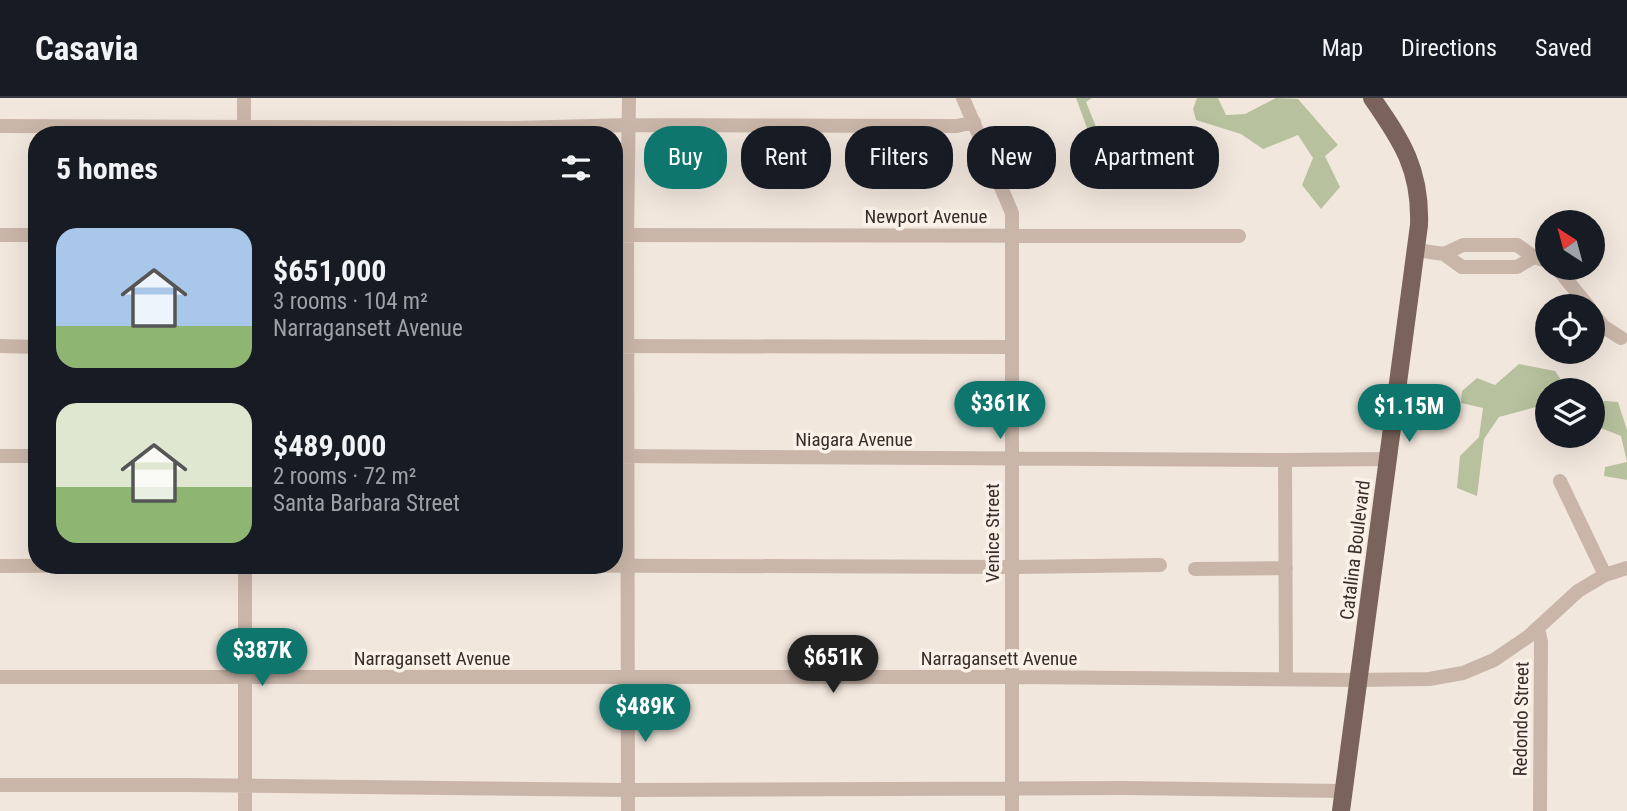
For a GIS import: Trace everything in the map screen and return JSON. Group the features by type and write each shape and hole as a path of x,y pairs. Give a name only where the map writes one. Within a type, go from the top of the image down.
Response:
{"main road":[{"name":"Catalina Boulevard","path":"1341,811 1419,225 1412,166 1401,142 1371,98"}],"street":[{"path":"244,98 244,126"},
{"path":"623,208 629,98"},
{"name":"Venice Street","path":"963,98 1012,213 1012,811"},
{"path":"591,126 957,126 974,122"},
{"path":"0,126 28,126"},
{"path":"0,235 28,235"},
{"name":"Newport Avenue","path":"623,235 1239,236"},
{"path":"1444,254 1463,245 1517,246 1535,256"},
{"path":"1416,250 1444,254 1462,267 1517,267 1535,261"},
{"path":"1567,280 1578,294"},
{"path":"1605,328 1622,338"},
{"path":"0,346 28,346"},
{"path":"623,346 1012,347"},
{"path":"0,456 28,456"},
{"name":"Niagara Avenue","path":"623,456 1388,459"},
{"path":"1285,460 1286,679"},
{"path":"1560,481 1605,575"},
{"path":"623,484 629,567 628,811"},
{"path":"623,567 1160,565"},
{"path":"0,566 28,566"},
{"path":"1195,569 1286,568"},
{"name":"Narragansett Avenue","path":"0,677 1429,679 1463,673 1507,653 1570,597 1605,575 1627,568"},
{"path":"245,574 245,811"},
{"name":"Redondo Street","path":"1538,628 1541,642 1539,811"},
{"path":"0,785 628,790 1124,788 1343,791"}],"green space":[{"path":"1076,98 1092,98 1086,102 1096,126 1086,126"},
{"path":"1197,98 1218,98 1226,115 1245,114 1276,98 1298,99 1338,145 1325,156 1340,187 1321,209 1302,185 1313,158 1298,135 1263,149 1241,134 1196,120 1193,109"},
{"path":"1519,364 1555,371 1560,378 1535,378 1535,407 1499,417 1484,439 1477,496 1457,488 1460,456 1479,437 1483,408 1461,403 1462,391 1477,378 1495,385"},
{"path":"1605,401 1618,402 1627,430 1627,462 1621,436 1605,430"},
{"path":"1627,462 1627,480 1604,476 1605,467"}]}
